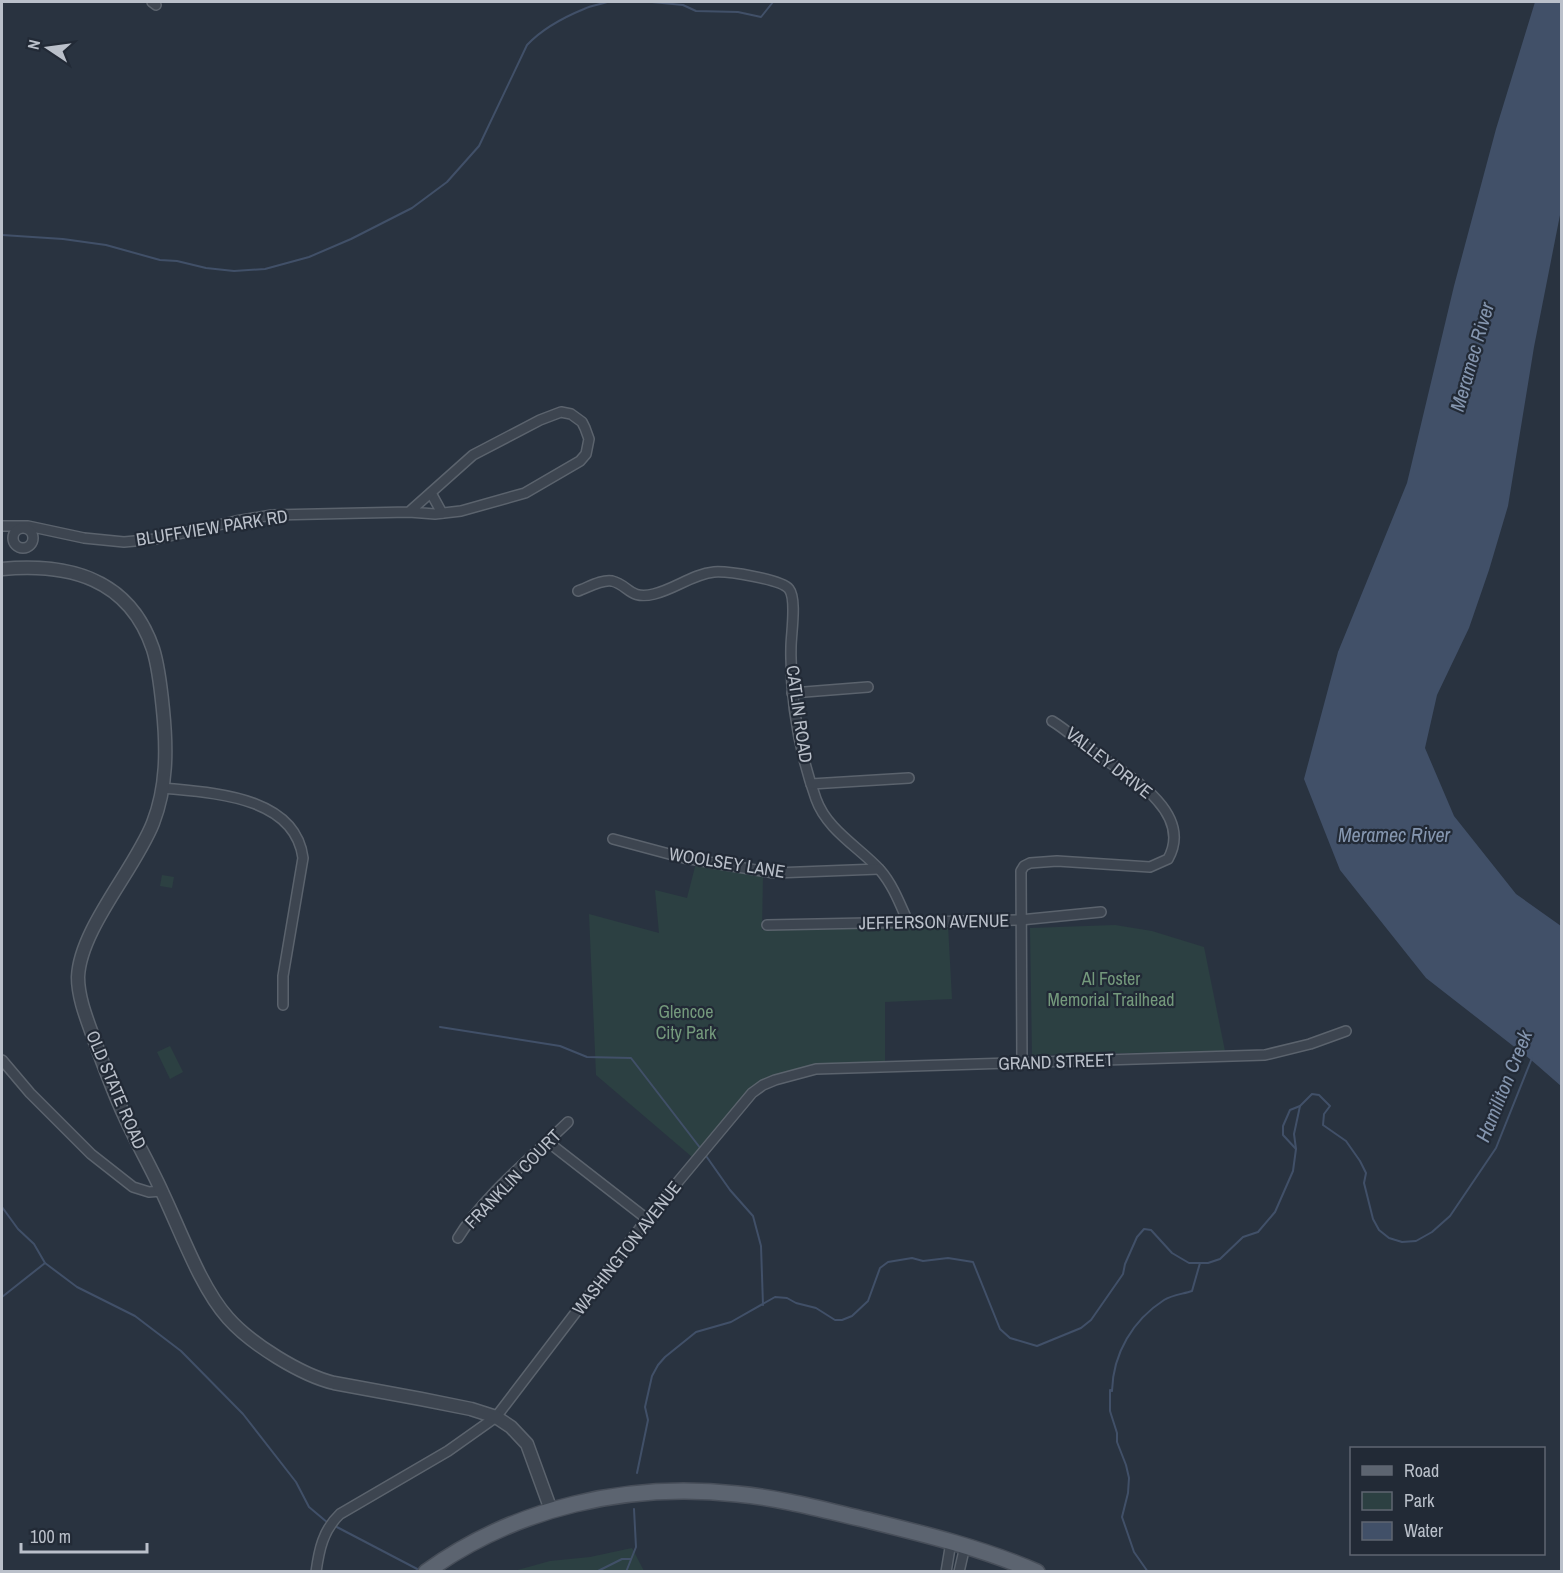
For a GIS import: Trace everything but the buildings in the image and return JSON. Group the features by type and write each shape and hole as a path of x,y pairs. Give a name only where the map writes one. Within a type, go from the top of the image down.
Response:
{"main road":[{"path":"426,1572 484,1536 551,1510 591,1500 635,1493 685,1491 739,1494 796,1504 958,1544 1007,1559 1037,1572"}],"street":[{"name":"BLUFFVIEW PARK RD","path":"2,526 28,526 84,538 124,542 156,539 272,515 442,513 484,506 525,493 580,461 586,454 589,439 582,422 571,414 561,412 540,420 473,455 409,512"},
{"path":"431,493 442,513"},
{"path":"13,543 14,533 25,528 33,535 32,544"},
{"path":"2,536 8,537 21,549 28,548 40,536 52,531"},
{"name":"OLD STATE ROAD","path":"2,569 41,568 81,574 106,585 117,592 132,609 145,630 153,650 158,673 165,738 163,788 147,836 87,942 78,976 85,1014 112,1088 206,1285 219,1307 236,1326 277,1356 312,1376 323,1381 471,1409 496,1417 511,1427 527,1444 551,1510"},
{"name":"CATLIN ROAD","path":"578,591 610,581 634,594 650,595 698,576 715,572 734,573 784,585 792,596 790,661 792,693 802,753 817,802 833,826 879,869 889,882 908,922"},
{"path":"792,693 868,687"},
{"name":"VALLEY DRIVE","path":"1020,920 1021,871 1024,866 1030,863 1057,861 1149,867 1168,859 1175,841 1174,829 1169,819 1146,787 1052,721"},
{"path":"811,784 909,778"},
{"path":"163,788 204,792 258,805 282,818 297,835 302,847 303,858 283,976 283,1005"},
{"name":"WOOLSEY LANE","path":"613,838 684,858 774,873 879,869"},
{"name":"JEFFERSON AVENUE","path":"767,925 1020,920 1101,912"},
{"path":"1020,920 1022,1063"},
{"name":"GRAND STREET","path":"763,1085 816,1069 1265,1055 1346,1031"},
{"path":"2,1060 30,1093 100,1162 133,1187 162,1191"},
{"name":"WASHINGTON AVENUE","path":"316,1572 323,1537 331,1522 340,1514 448,1451 496,1417 647,1219 752,1093 763,1085"},
{"name":"FRANKLIN COURT","path":"458,1238 468,1222 483,1206 568,1122"},
{"path":"548,1142 647,1219"},
{"path":"946,1572 958,1544"},
{"path":"958,1544 959,1572"}],"green space":[{"name":"Glencoe City Park","path":"696,863 763,875 762,930 948,925 952,999 885,1002 885,1062 818,1065 776,1075 692,1157 596,1075 589,914 659,933 655,890 687,898"},
{"path":"162,875 174,877 172,888 160,886"},
{"name":"Al Foster Memorial Trailhead","path":"1115,925 1152,931 1204,947 1225,1051 1032,1055 1030,928"},
{"path":"170,1046 183,1072 170,1079 157,1052"},
{"path":"632,1548 644,1571 514,1571 550,1561 590,1557"}],"water":[{"name":"Meramec River","path":"1535,2 1561,2 1561,210 1534,347 1508,506 1469,628 1437,695 1425,748 1454,816 1516,894 1561,926 1561,1086 1426,978 1340,870 1304,779 1338,652 1407,483 1454,286 1496,129"}],"waterway":[{"path":"2,235 63,239 106,245 160,260 234,271 265,269 309,257 412,208 447,182 479,146 527,45 540,33 561,20 607,2"},
{"path":"652,2 683,5 696,11 738,12 761,17 773,2"},
{"path":"440,1027 560,1046 587,1057 631,1058 701,1149"},
{"name":"Hamiliton Creek","path":"637,1473 648,1420 645,1407 652,1376 658,1365 696,1332 731,1322 775,1297 787,1298 816,1308 835,1320 842,1320 852,1316 868,1301 880,1268 888,1262 912,1258 923,1261 948,1258 973,1262 1000,1329 1010,1338 1037,1346 1081,1328 1091,1320 1123,1274 1137,1237 1144,1229 1151,1230 1172,1253 1189,1263 1208,1263 1220,1259 1243,1237 1258,1232 1275,1212 1293,1171 1296,1149 1294,1134 1300,1106 1312,1094 1319,1095 1330,1106 1324,1114 1323,1125 1346,1141 1366,1173 1364,1183 1373,1219 1379,1230 1389,1238 1402,1242 1416,1241 1432,1232 1450,1216 1496,1148 1532,1058"},
{"path":"1296,1149 1283,1135 1283,1126 1290,1110 1300,1106"},
{"path":"704,1153 730,1190 753,1216 761,1246 763,1305"},
{"path":"2,1207 18,1229 34,1244 45,1263 77,1287 135,1316 181,1351 243,1414 296,1482 309,1507 328,1523"},
{"path":"2,1297 45,1263"},
{"path":"1148,1572 1134,1552 1122,1517 1129,1478 1110,1411 1110,1390 1112,1391 1113,1377 1121,1351 1134,1328 1143,1317 1164,1300 1192,1291 1200,1263"},
{"name":"Hamiliton Creek","path":"626,1572 636,1547 634,1509"},
{"path":"333,1525 421,1571"},
{"path":"596,1572 622,1559 631,1559"}]}
